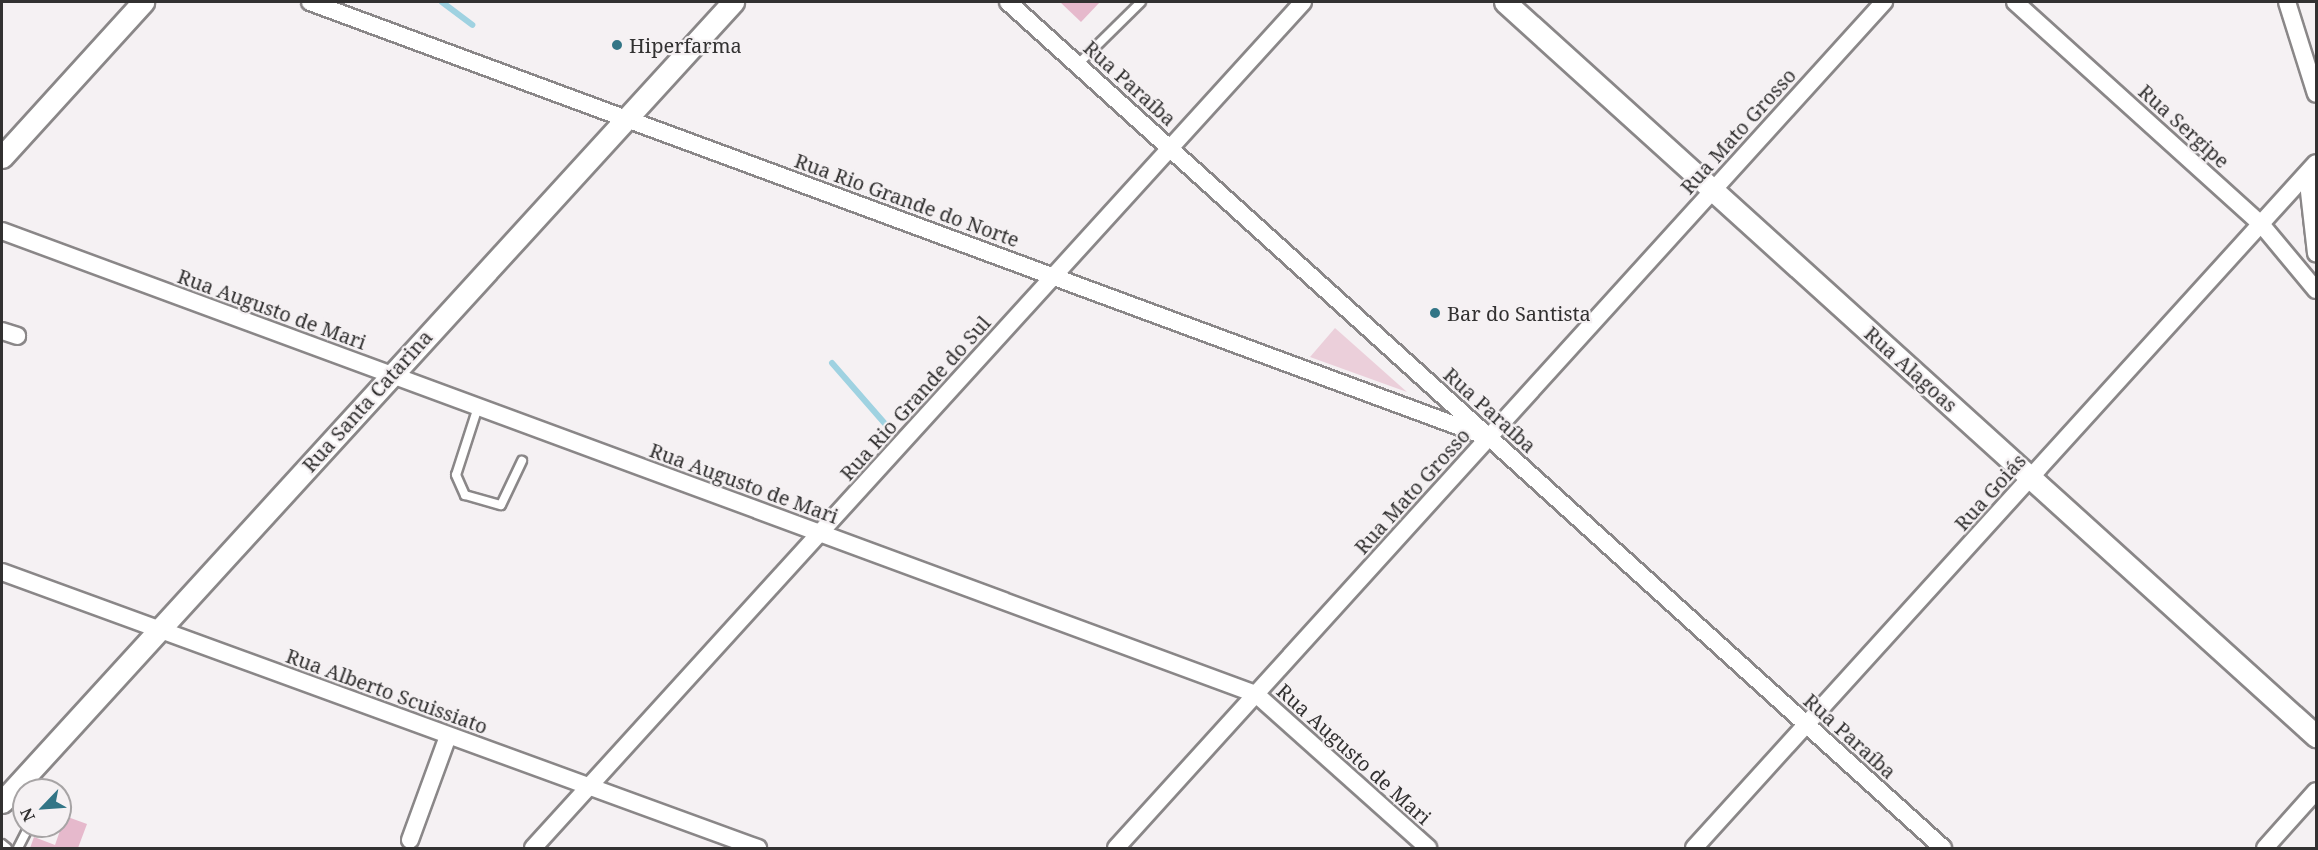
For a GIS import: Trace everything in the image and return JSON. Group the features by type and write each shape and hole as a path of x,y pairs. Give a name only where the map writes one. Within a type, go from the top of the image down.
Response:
{"street":[{"path":"2,157 143,2"},
{"name":"Rua Rio Grande do Norte","path":"310,2 1489,437"},
{"name":"Rua Santa Catarina","path":"6,796 733,2"},
{"name":"Rua Paraíba","path":"1008,2 1943,849"},
{"name":"Rua Rio Grande do Sul","path":"533,849 1303,2"},
{"name":"Rua Alagoas","path":"1505,2 2316,736"},
{"name":"Rua Mato Grosso","path":"1116,849 1884,2"},
{"name":"Rua Sergipe","path":"2015,2 2261,224 2316,290"},
{"path":"2287,2 2316,94"},
{"path":"2312,168 2316,253"},
{"name":"Rua Goiás","path":"1694,849 2312,168"},
{"name":"Rua Augusto de Mari","path":"2,231 1256,694 1428,849"},
{"name":"Rua Alberto Scuissiato","path":"2,573 758,849"},
{"path":"411,840 448,736"},
{"path":"2265,849 2316,791"}],"lane":[{"path":"1078,64 1141,2"},
{"path":"478,407 456,475 465,495 501,505 522,461"},
{"path":"2,844 8,849"}],"shaded area":[{"path":"1335,328 1407,392 1310,357"}],"building":[{"path":"1060,2 1100,2 1081,22"},
{"path":"72,819 87,824 78,848 30,848 34,838 55,845 57,838 72,838"}],"waterway":[{"path":"442,2 472,25"},
{"path":"832,363 886,425"}],"place":[{"name":"Hiperfarma","path":"617,45"},
{"name":"Bar do Santista","path":"1435,313"}]}
